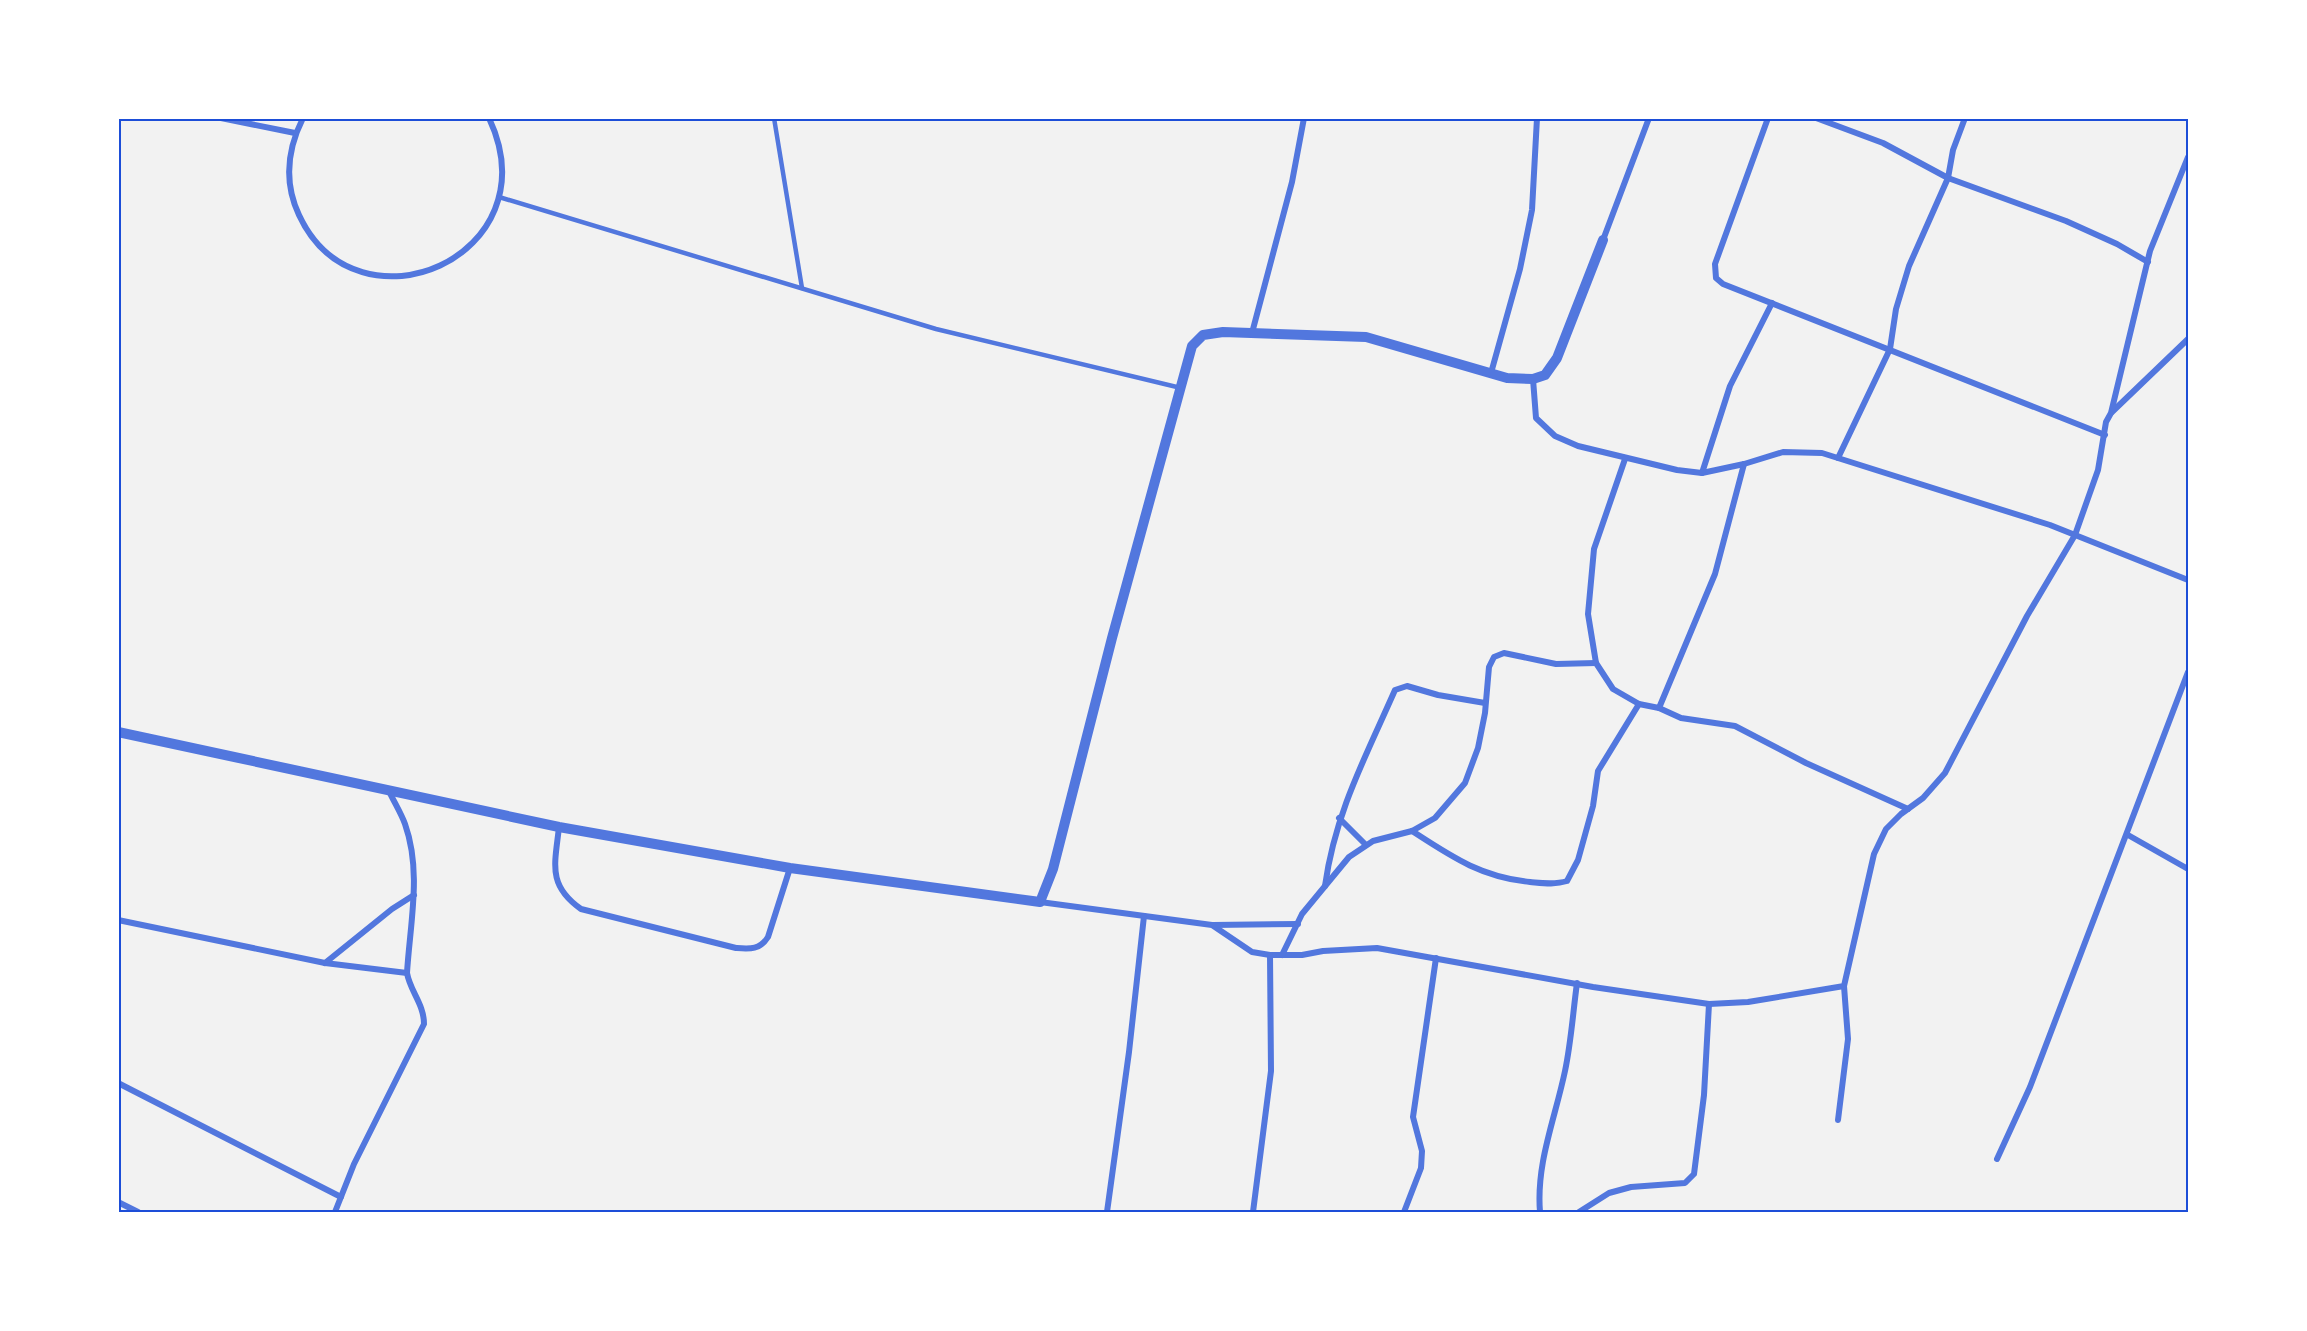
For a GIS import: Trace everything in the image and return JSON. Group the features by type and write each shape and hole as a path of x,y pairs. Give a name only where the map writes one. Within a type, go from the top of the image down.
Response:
{"street":[{"path":"221,118 295,133"},
{"path":"303,118 295,133 289,170 295,206 313,238 341,262 358,270 395,277 431,271 448,263 477,240 488,224 499,197 502,172 501,153 489,118"},
{"path":"1252,333 1292,182 1304,118"},
{"path":"1491,374 1520,269 1532,210 1537,118"},
{"path":"1040,902 1053,869 1192,346 1203,335 1223,332 1366,337 1507,378 1533,380 1545,375 1557,358 1649,118"},
{"path":"1768,118 1715,264 1716,278 1723,284 2105,435"},
{"path":"1816,118 1883,143 1948,178 2066,221 2118,244 2148,262"},
{"path":"1838,458 1890,349 1896,309 1909,266 1948,178 1953,150 1965,118"},
{"path":"1839,1120 1848,1039 1844,986 1874,854 1886,829 1923,798 1945,773 2027,616 2075,536 2098,470 2106,422 2111,412 2148,262 2188,158"},
{"path":"1702,473 1730,386 1772,303"},
{"path":"2111,412 2188,339"},
{"path":"1533,380 1536,418 1555,436 1578,446 1625,459 1702,473 1744,464 1783,452 1822,453 2050,525 2188,580"},
{"path":"1625,459 1594,549 1588,614 1596,663 1613,689 1639,704 1659,708 1681,718 1735,726 1806,763 1908,809"},
{"path":"1659,708 1715,574 1744,464"},
{"path":"1282,955 1302,914 1349,857 1366,845 1412,831 1436,818 1465,783 1478,748 1489,667 1494,657 1504,653 1556,664 1596,663"},
{"path":"1997,1159 2030,1087 2128,835 2188,672"},
{"path":"1325,886 1330,847 1339,818 1395,690 1407,686 1438,695 1485,703"},
{"path":"1412,831 1456,859 1501,879 1541,883 1567,881 1578,860 1593,806 1598,771 1639,704"},
{"path":"118,732 559,827 790,868 1212,925 1298,924"},
{"path":"335,1212 354,1164 424,1024 424,1014 409,984 407,973 414,895 412,851 405,823 388,790"},
{"path":"1339,818 1366,845"},
{"path":"559,827 555,865 556,879 564,897 581,909 736,948 755,949 763,945 768,937 790,868"},
{"path":"2128,835 2188,869"},
{"path":"325,963 392,909 414,895"},
{"path":"1107,1212 1129,1052 1144,916"},
{"path":"118,920 325,963 407,973"},
{"path":"1212,925 1252,952 1270,955 1377,948 1709,1004 1748,1002 1844,986"},
{"path":"1253,1212 1271,1071 1270,955"},
{"path":"1404,1212 1420,1168 1422,1151 1413,1117 1436,958"},
{"path":"1540,1212 1539,1191 1544,1158 1566,1069 1577,983"},
{"path":"1579,1212 1609,1193 1631,1187 1685,1183 1694,1174 1704,1095 1709,1004"},
{"path":"118,1083 341,1197"},
{"path":"118,1202 138,1212"}],"lane":[{"path":"774,118 802,288"},
{"path":"499,197 936,329 1180,388"}]}
